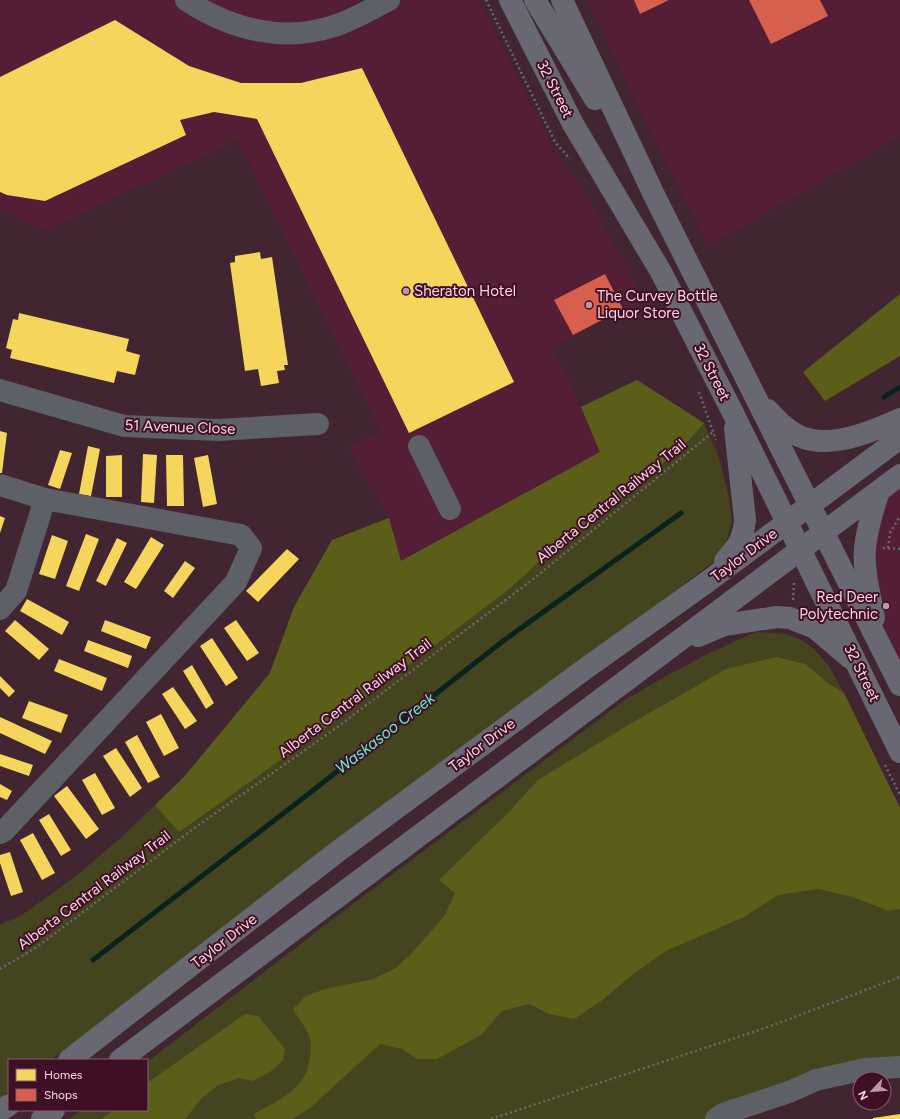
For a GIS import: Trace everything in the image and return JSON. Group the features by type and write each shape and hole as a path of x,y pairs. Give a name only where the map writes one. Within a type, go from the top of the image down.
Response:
{"main road":[{"name":"32 Street","path":"510,0 573,124 661,272 788,522 860,669 891,756"},
{"path":"535,0 654,195"},
{"name":"32 Street","path":"562,0 654,195 900,685"},
{"path":"758,400 784,426 799,436 822,442 870,432 900,418"},
{"path":"707,582 740,544 743,533 744,520 733,413"},
{"name":"Taylor Drive","path":"70,1059 337,852 582,670 707,582 900,438"},
{"name":"Taylor Drive","path":"121,1059 670,648 823,531 900,475"},
{"path":"878,641 865,559 868,525 879,490"},
{"path":"670,648 724,625 777,617 804,622 815,628 843,651 860,669"},
{"path":"42,1119 53,1111"}],"street":[{"path":"186,0 202,11 234,25 250,30 286,34 321,30 336,26 381,2"},
{"name":"51 Avenue Close","path":"0,390 124,426 218,430 318,424"},
{"path":"419,446 450,509"},
{"path":"0,485 44,499 241,535 251,548 236,582 4,831 0,833"},
{"path":"0,609 16,591 44,499"},
{"path":"716,1119 723,1114 789,1092 816,1080 865,1069 900,1067"}],"path":[{"path":"486,0 555,142 558,144"},
{"name":"Alberta Central Railway Trail","path":"0,969 38,947 193,829 332,731 532,580 713,432"},
{"path":"888,548 890,533 900,516"},
{"path":"881,548 900,549"},
{"path":"792,602 795,584"},
{"path":"891,756 900,795"},
{"path":"491,1119 768,1027 900,977"}],"shaded area":[{"path":"0,0 480,0 553,150 584,191 645,301 553,347 601,452 401,561 389,518 349,448 380,430 238,140 44,231 0,209"},
{"path":"588,0 900,0 900,136 710,245 651,134"},
{"path":"900,294 900,356 825,401 803,372"},
{"path":"637,380 704,423 719,458 729,497 732,521 726,542 717,559 239,921 51,1059 8,1059 8,1092 0,1098 0,925 22,915 75,877 124,835 184,777 270,673 294,607 332,540 389,518 401,561 600,452 581,407"},
{"path":"637,380 704,423 689,440 612,508 561,542 508,590 323,730 179,832 155,805 184,777 270,673 294,607 332,540 389,518 401,561 600,452 581,407"},
{"name":"Red Deer Polytechnic","path":"900,475 900,686 866,571 869,525"},
{"path":"757,632 785,634 799,639 813,648 829,666 844,693 900,808 900,1065 877,1071 852,1071 852,1077 729,1109 705,1119 69,1119 80,1111 148,1111 148,1061 346,909 625,700 706,655"},
{"path":"777,657 805,664 829,684 844,693 900,808 900,909 889,911 853,897 818,889 778,895 744,917 666,951 632,975 601,1001 574,1019 549,1014 529,1004 502,1011 481,1035 437,1059 417,1059 402,1049 380,1044 310,1108 292,1119 256,1119 254,1114 282,1098 298,1085 308,1068 311,1049 310,1039 307,1031 293,1009 306,996 325,989 373,979 396,968 412,953 445,915 455,893 439,880 509,812 538,780 625,727 726,669"},
{"path":"245,1014 258,1016 285,1049 283,1061 270,1072 252,1081 239,1078 218,1085 201,1099 185,1119 102,1119 112,1111 148,1111 148,1082"}],"building: Homes":[{"name":"Sheraton Hotel","path":"115,20 189,66 241,83 301,83 362,68 514,382 409,433 257,119 214,112 180,120 186,135 45,201 7,195 0,192 0,77"},
{"path":"260,252 261,259 272,257 288,365 284,365 285,370 277,371 279,383 261,386 258,369 245,371 230,263 235,262 235,256"},
{"path":"19,313 129,339 126,351 140,355 135,375 117,371 114,383 10,358 12,350 6,348 13,319 18,320"},
{"path":"0,431 7,433 2,473 0,473"},
{"path":"88,446 100,449 91,496 79,494"},
{"path":"60,450 72,453 60,489 48,485"},
{"path":"143,454 157,455 154,503 141,502"},
{"path":"122,455 122,497 106,497 106,456"},
{"path":"166,455 183,455 184,506 167,506"},
{"path":"208,455 217,504 203,507 194,458"},
{"path":"0,516 5,518 0,533"},
{"path":"86,534 99,539 79,591 66,586"},
{"path":"52,535 68,541 55,579 39,574"},
{"path":"151,537 164,545 136,589 124,582"},
{"path":"117,538 127,543 106,586 96,581"},
{"path":"287,549 299,559 258,602 246,591"},
{"path":"185,561 195,568 173,598 164,591"},
{"path":"27,599 69,622 62,635 20,611"},
{"path":"15,620 49,649 39,660 5,631"},
{"path":"105,620 151,637 146,649 101,631"},
{"path":"236,620 259,653 247,661 224,628"},
{"path":"212,638 238,678 226,686 200,646"},
{"path":"88,640 132,656 128,668 84,651"},
{"path":"59,659 107,678 102,691 54,671"},
{"path":"192,665 214,703 206,709 183,671"},
{"path":"0,676 15,691 9,697 0,688"},
{"path":"173,687 197,721 185,729 162,694"},
{"path":"29,701 68,715 61,733 22,718"},
{"path":"161,714 179,748 164,756 146,722"},
{"path":"0,717 52,741 45,754 0,733"},
{"path":"137,735 160,777 148,783 125,742"},
{"path":"116,748 142,788 130,797 103,756"},
{"path":"0,754 33,765 29,776 0,766"},
{"path":"95,773 115,808 102,815 82,780"},
{"path":"0,784 12,791 7,800 0,797"},
{"path":"67,786 99,829 86,839 54,796"},
{"path":"49,814 71,850 61,856 39,820"},
{"path":"33,833 55,873 42,880 20,840"},
{"path":"10,852 23,892 11,896 0,863 0,855"},
{"path":"900,1114 900,1119 873,1119 873,1118"}],"building: Shops":[{"path":"634,0 669,0 640,14"},
{"path":"749,0 820,0 828,16 771,44"},
{"name":"The Curvey Bottle Liquor Store","path":"605,274 623,309 573,335 554,300"}],"waterway":[{"name":"Waskasoo Creek","path":"884,397 900,387"},
{"name":"Waskasoo Creek","path":"93,960 302,799 503,641 681,513"}],"place":[{"name":"Sheraton Hotel","path":"406,291"},
{"name":"The Curvey Bottle Liquor Store","path":"589,305"},
{"name":"Red Deer Polytechnic","path":"886,606"}]}
